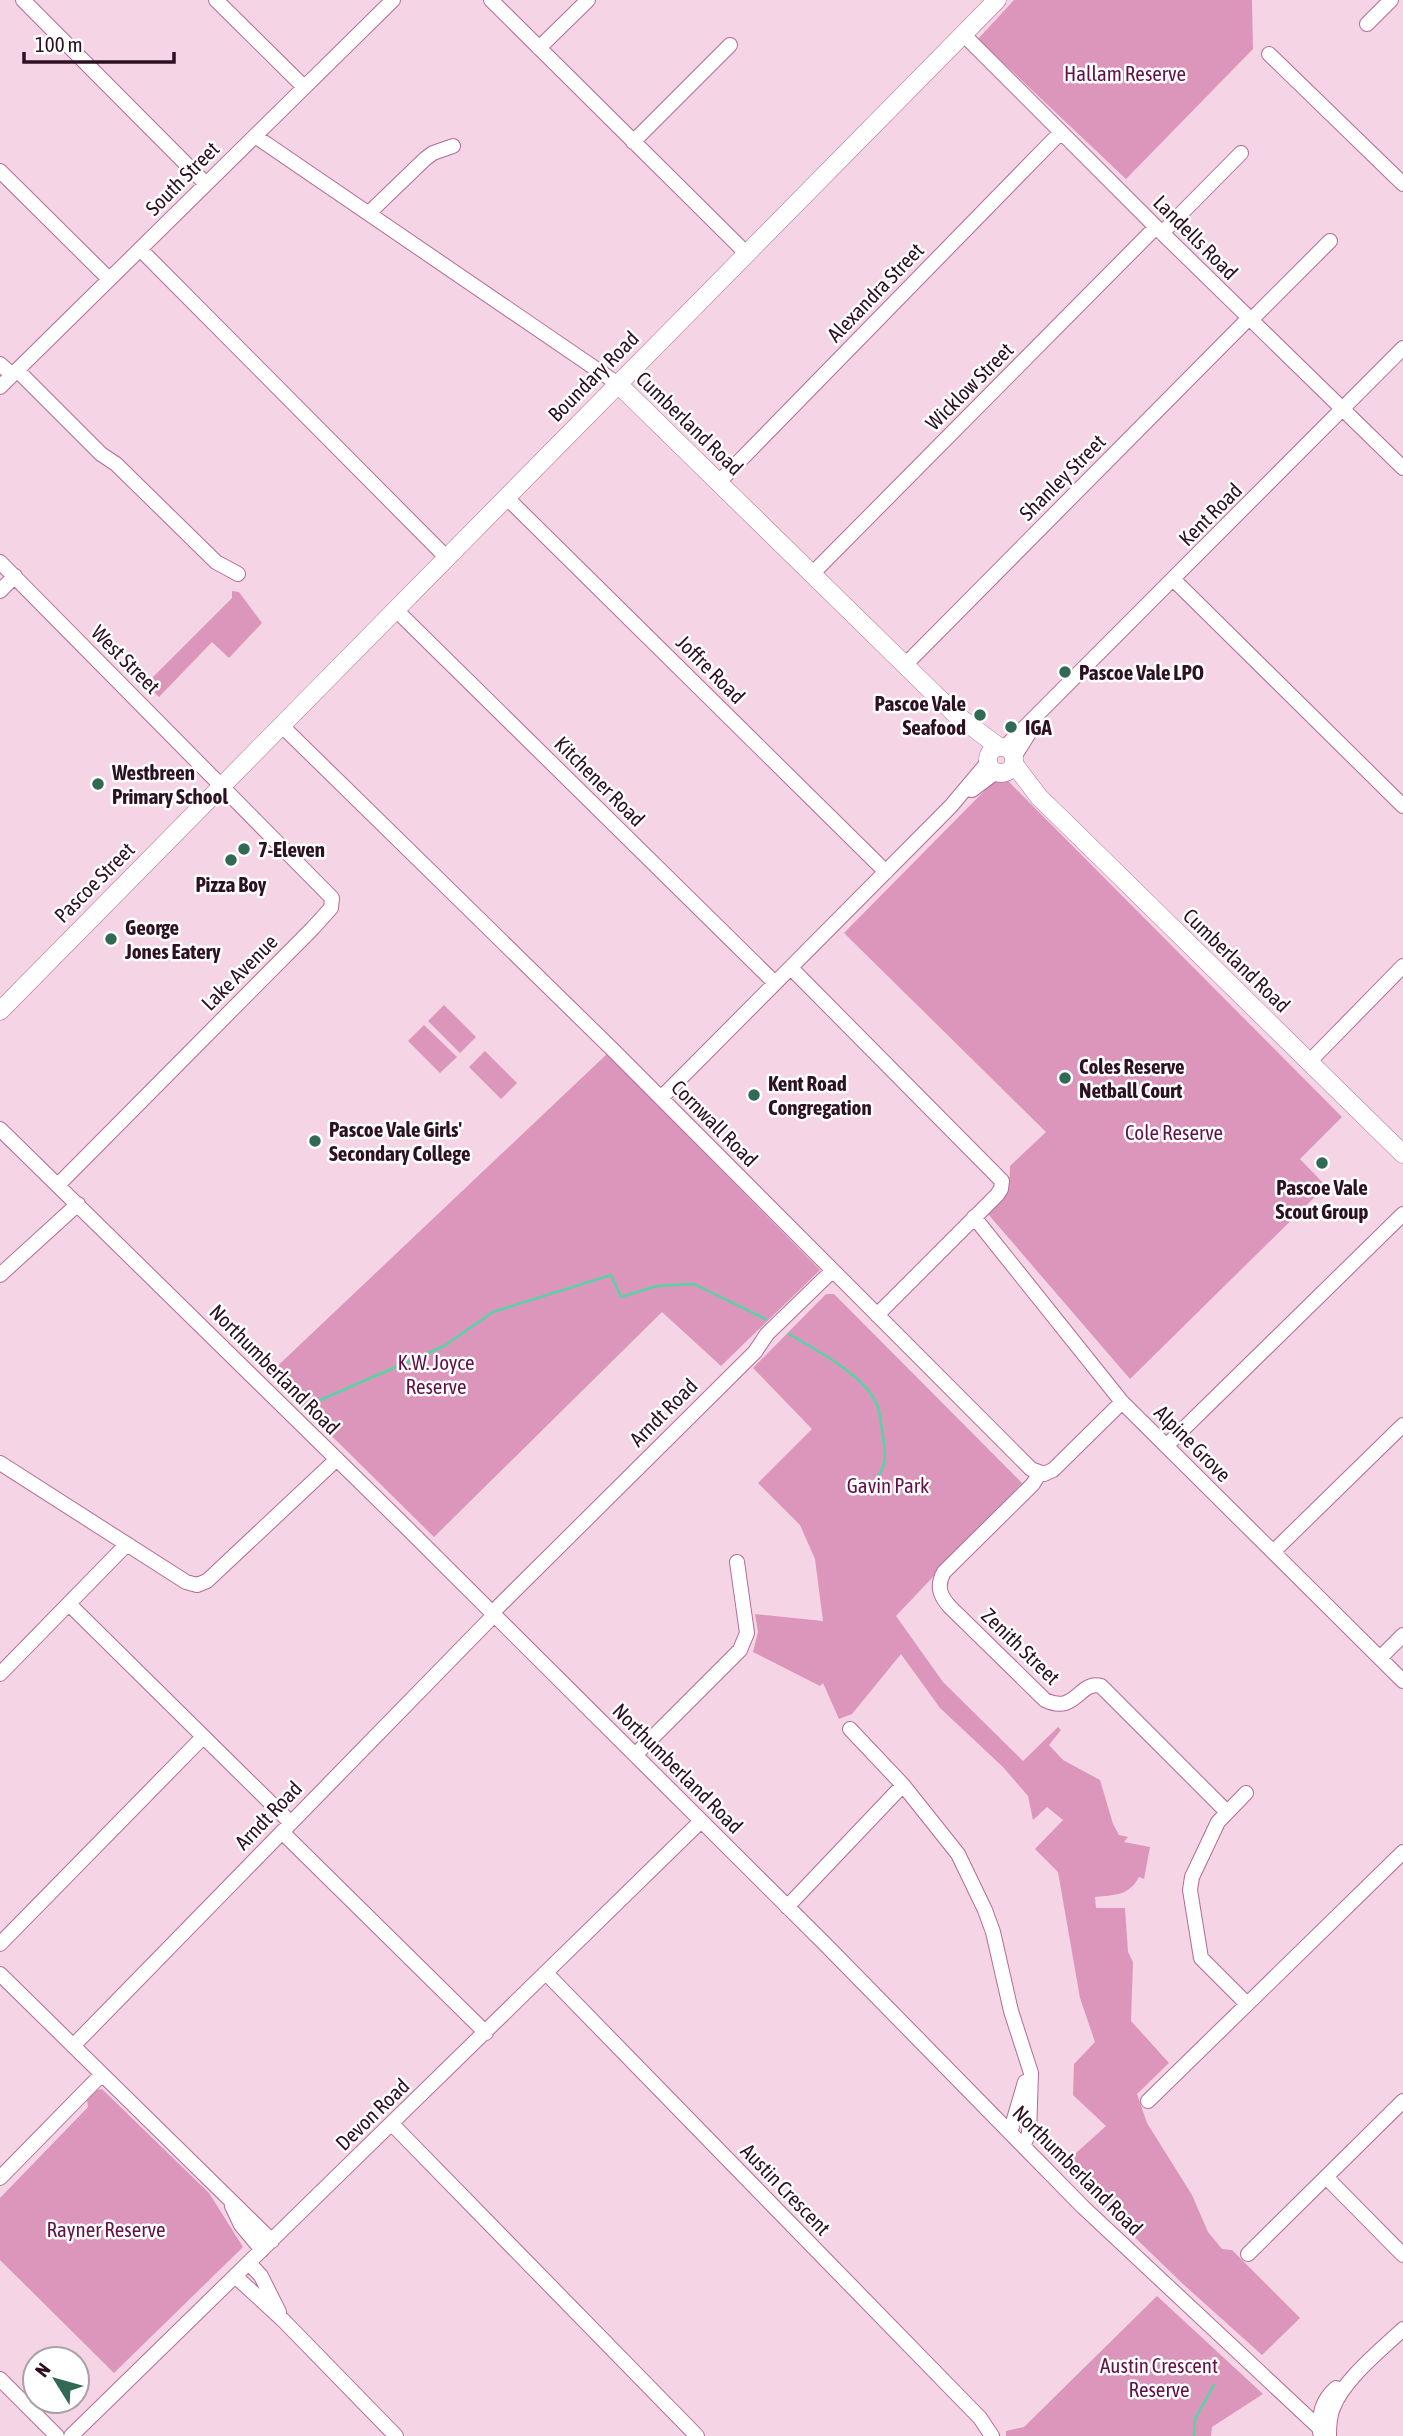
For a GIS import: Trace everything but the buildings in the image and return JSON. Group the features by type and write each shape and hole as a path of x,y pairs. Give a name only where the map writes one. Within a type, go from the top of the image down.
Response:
{"main road":[{"name":"Boundary Road","path":"222,785 997,0"},
{"name":"Cumberland Road","path":"618,384 1403,1154"},
{"name":"Pascoe Street","path":"0,1011 222,785"}],"street":[{"path":"23,0 206,184"},
{"path":"216,0 304,87"},
{"name":"South Street","path":"0,387 393,0"},
{"path":"491,0 746,253"},
{"path":"540,48 588,0"},
{"path":"1367,24 1391,0"},
{"name":"Landells Road","path":"963,34 1403,468"},
{"path":"633,142 730,45"},
{"path":"1269,54 1403,184"},
{"name":"Alexandra Street","path":"719,482 1061,132"},
{"name":"Cumberland Road","path":"255,136 370,212 618,384"},
{"path":"370,212 425,159 453,146"},
{"name":"Wicklow Street","path":"812,574 1159,230 1241,153"},
{"path":"0,171 109,279"},
{"name":"Shanley Street","path":"905,665 1330,241"},
{"path":"140,249 446,557"},
{"name":"Kent Road","path":"661,1098 951,806 1001,760 1046,708 1403,348"},
{"path":"0,364 14,373 101,454 116,464 216,562 238,574"},
{"name":"Joffre Road","path":"506,497 886,872"},
{"name":"West Street","path":"0,562 222,785"},
{"path":"0,591 15,576"},
{"path":"1174,580 1403,806"},
{"name":"Kitchener Road","path":"395,609 775,983"},
{"name":"Cornwall Road","path":"281,725 1039,1474"},
{"name":"Lake Avenue","path":"58,1185 331,908 332,898 327,890 222,785"},
{"path":"1309,1062 1403,966"},
{"path":"791,968 1002,1181 1001,1189 877,1315"},
{"name":"Northumberland Road","path":"0,1129 702,1821 1103,2225 1324,2434"},
{"path":"0,1275 78,1204"},
{"path":"1166,1446 1403,1214"},
{"name":"Alpine Grove","path":"974,1217 1122,1402 1403,1681"},
{"name":"Arndt Road","path":"73,2046 493,1614 755,1352 767,1334 832,1271"},
{"path":"1039,1474 1048,1473 1060,1465 1122,1402"},
{"path":"1273,1552 1403,1425"},
{"path":"0,1463 192,1585 202,1584 337,1459"},
{"name":"Zenith Street","path":"1039,1474 1033,1484 944,1572 940,1582 941,1594 1045,1700 1060,1705 1066,1704 1092,1685 1101,1686 1227,1812"},
{"path":"0,1674 127,1545"},
{"path":"635,1755 740,1650 747,1633 737,1562"},
{"path":"69,1604 204,1737 286,1827 486,2033"},
{"path":"1380,1658 1403,1635"},
{"path":"850,1730 903,1785 958,1854 981,1899 993,1932 1011,2011 1032,2080 1029,2134 1023,2145"},
{"path":"0,1944 204,1737"},
{"path":"787,1907 903,1785"},
{"path":"1246,1793 1218,1822 1197,1867 1190,1890 1201,1958 1247,2004"},
{"name":"Devon Road","path":"71,2436 702,1821"},
{"path":"1148,2101 1403,1852"},
{"name":"Austin Crescent","path":"546,1973 980,2418 992,2436"},
{"path":"0,1974 229,2201 267,2245"},
{"path":"1010,2133 1025,2083 1026,2063"},
{"path":"0,2178 102,2074"},
{"path":"1248,2254 1403,2101"},
{"path":"392,2124 697,2436"},
{"path":"1326,2177 1403,2255"},
{"path":"249,2263 261,2276 283,2320"},
{"path":"235,2276 283,2320 387,2433"},
{"path":"1324,2434 1335,2401 1353,2378 1403,2329"},
{"path":"0,2379 57,2436"}],"green space":[{"name":"Hallam Reserve","path":"1014,0 1252,0 1253,49 1126,179 978,39"},
{"path":"232,591 239,592 262,623 229,658 212,642 159,697 146,684 232,598"},
{"name":"Cole Reserve","path":"1001,774 1342,1117 1300,1159 1326,1186 1130,1379 988,1214 1009,1190 1010,1166 1046,1132 844,933"},
{"path":"444,1005 476,1037 460,1053 428,1021"},
{"path":"424,1025 457,1057 440,1073 408,1041"},
{"path":"485,1051 517,1083 501,1099 469,1067"},
{"name":"K.W. Joyce Reserve","path":"607,1054 820,1270 721,1366 662,1312 434,1537 269,1374"},
{"name":"Gavin Park","path":"826,1294 834,1294 1022,1483 896,1616 943,1682 1023,1761 1058,1727 1061,1730 1049,1745 1063,1760 1100,1780 1113,1824 1119,1835 1128,1837 1124,1842 1150,1847 1144,1879 1139,1877 1126,1891 1095,1897 1096,1908 1125,1908 1128,1952 1133,1962 1131,2021 1169,2063 1137,2094 1147,2123 1192,2195 1208,2232 1222,2249 1232,2250 1300,2318 1262,2355 1183,2284 1087,2191 1065,2163 1106,2126 1073,2095 1074,2064 1095,2042 1080,1998 1058,1872 1035,1849 1063,1820 1047,1807 1033,1820 1028,1796 1003,1767 940,1708 901,1654 852,1714 839,1719 823,1683 820,1686 753,1652 758,1632 755,1614 823,1621 815,1559 800,1525 758,1483 812,1429 753,1368"},
{"name":"Rayner Reserve","path":"102,2089 209,2193 243,2247 114,2373 91,2350 91,2345 86,2345 0,2260 0,2198 88,2107 87,2100 97,2090"},
{"name":"Austin Crescent Reserve","path":"1157,2296 1263,2394 1212,2427 1211,2436 1006,2436 1006,2431 1024,2427"}],"waterway":[{"path":"320,1400 444,1346 493,1312 611,1275 621,1297 657,1286 694,1284 766,1319"},
{"path":"789,1334 851,1374 871,1394 877,1405 885,1460 881,1472 867,1490"},
{"path":"1194,2436 1195,2419 1214,2385"}],"place":[{"name":"Pascoe Vale LPO","path":"1065,672"},
{"name":"Pascoe Vale Seafood","path":"980,715"},
{"name":"IGA","path":"1011,727"},
{"name":"Westbreen Primary School","path":"98,784"},
{"name":"7-Eleven","path":"244,849"},
{"name":"Pizza Boy","path":"231,860"},
{"name":"George Jones Eatery","path":"111,939"},
{"name":"Coles Reserve Netball Court","path":"1065,1078"},
{"name":"Kent Road Congregation","path":"754,1095"},
{"name":"Pascoe Vale Girls' Secondary College","path":"315,1141"},
{"name":"Pascoe Vale Scout Group","path":"1322,1163"}]}
